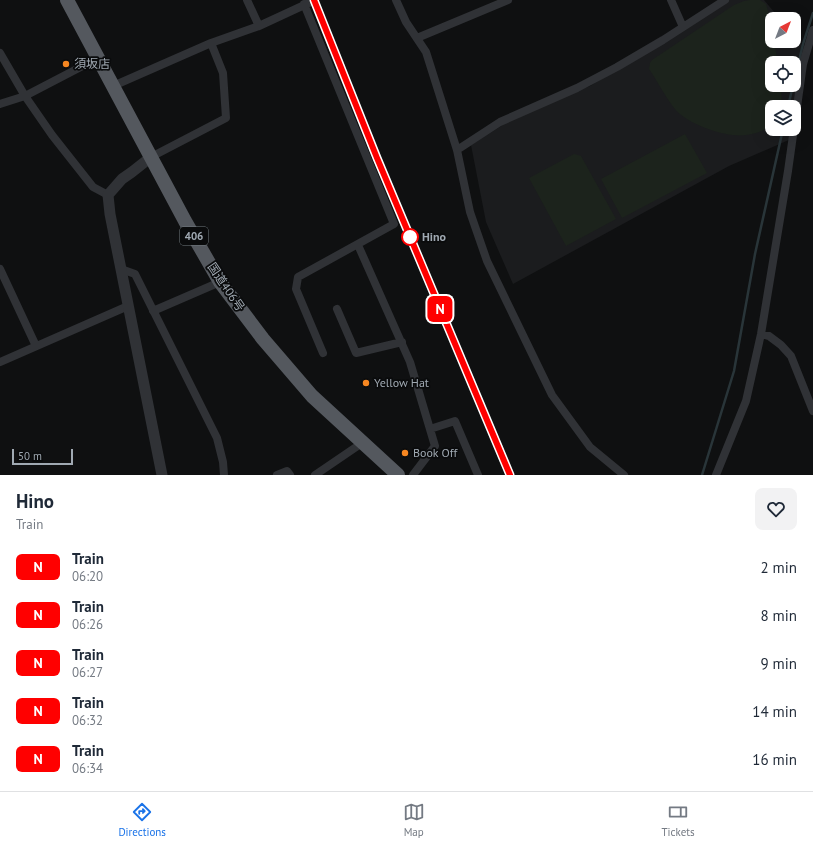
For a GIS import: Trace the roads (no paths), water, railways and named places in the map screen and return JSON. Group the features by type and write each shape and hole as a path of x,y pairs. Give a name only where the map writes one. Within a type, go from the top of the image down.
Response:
{"highway":[{"name":"国道406号","path":"67,0 185,221 220,282 263,339 312,396 398,475"}],"street":[{"path":"247,0 259,26"},
{"path":"113,86 211,43 259,26 315,0"},
{"path":"396,0 406,22 426,52 457,150 470,212 487,262 552,396 590,447 624,475"},
{"path":"417,38 508,0"},
{"path":"671,0 683,27"},
{"path":"457,150 500,122 577,88 617,67 725,0"},
{"path":"304,4 394,224 358,245 298,276 296,290 323,353"},
{"path":"716,475 746,401 761,334 788,171 803,64 813,30"},
{"path":"162,475 110,214 108,195 122,179 151,157 226,118 222,72 211,43"},
{"path":"0,53 25,96 52,135 93,187 108,195"},
{"path":"0,104 25,96 98,58"},
{"path":"358,245 410,362 435,446 413,475"},
{"path":"0,269 36,346"},
{"path":"121,269 135,274 154,311 217,438 223,462 224,475"},
{"path":"154,311 220,282"},
{"path":"0,362 128,306"},
{"path":"337,310 356,353 402,342"},
{"path":"761,334 769,336 781,345 791,356 813,411"},
{"path":"430,429 455,420 478,475"},
{"path":"316,475 362,443"},
{"path":"277,475 287,471 290,475"}],"waterway":[{"path":"800,56 813,13"},
{"path":"790,100 791,92"},
{"path":"702,475 734,371 755,254 781,136"}],"railway":[{"path":"314,0 342,75 510,475"}],"train":[{"name":"N","path":"314,0 342,75 510,475"}],"place":[{"name":"須坂店","path":"66,64"},
{"name":"Hino","path":"410,237"},
{"name":"Yellow Hat","path":"366,383"},
{"name":"Book Off","path":"405,453"}]}
